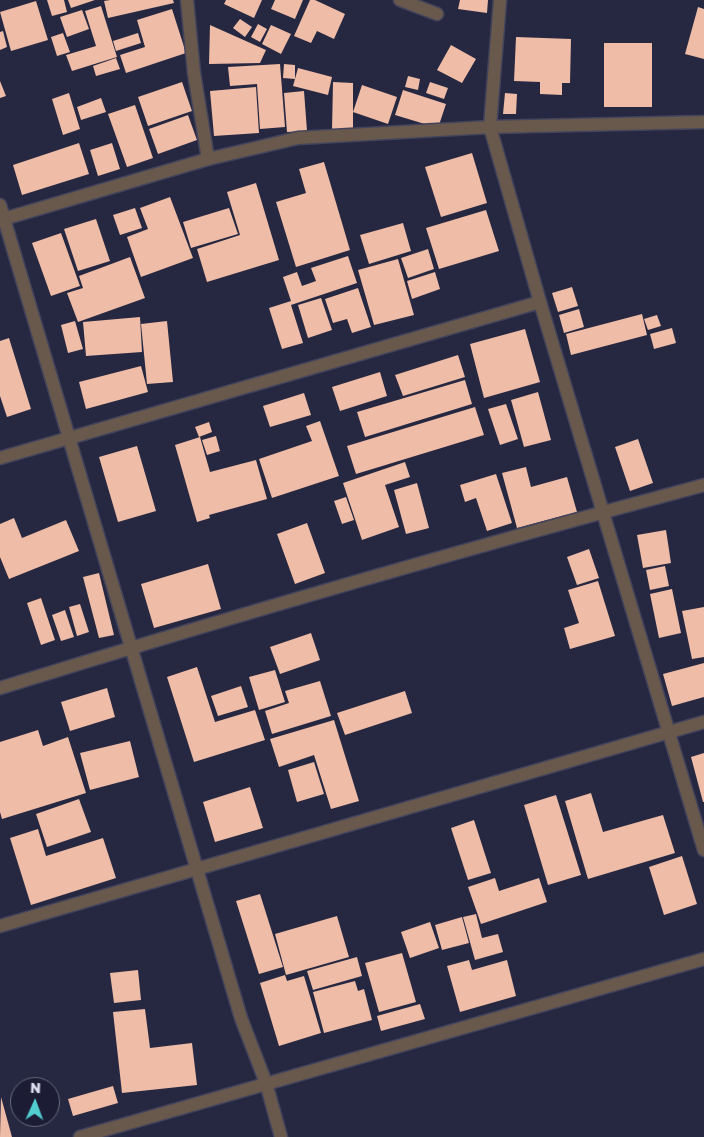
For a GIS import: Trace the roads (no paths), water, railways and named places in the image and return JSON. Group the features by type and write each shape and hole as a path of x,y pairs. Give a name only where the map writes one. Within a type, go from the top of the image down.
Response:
{"street":[{"path":"187,0 194,73 208,159"},
{"path":"400,0 437,14"},
{"path":"500,0 490,127 540,302 704,850"},
{"path":"2,219 208,159 298,138 490,127 704,122"},
{"path":"0,205 2,219 241,1018 266,1084 281,1137"},
{"path":"0,458 540,302"},
{"path":"0,688 131,648 603,512 704,485"},
{"path":"0,926 704,722"},
{"path":"80,1137 704,958"}]}
